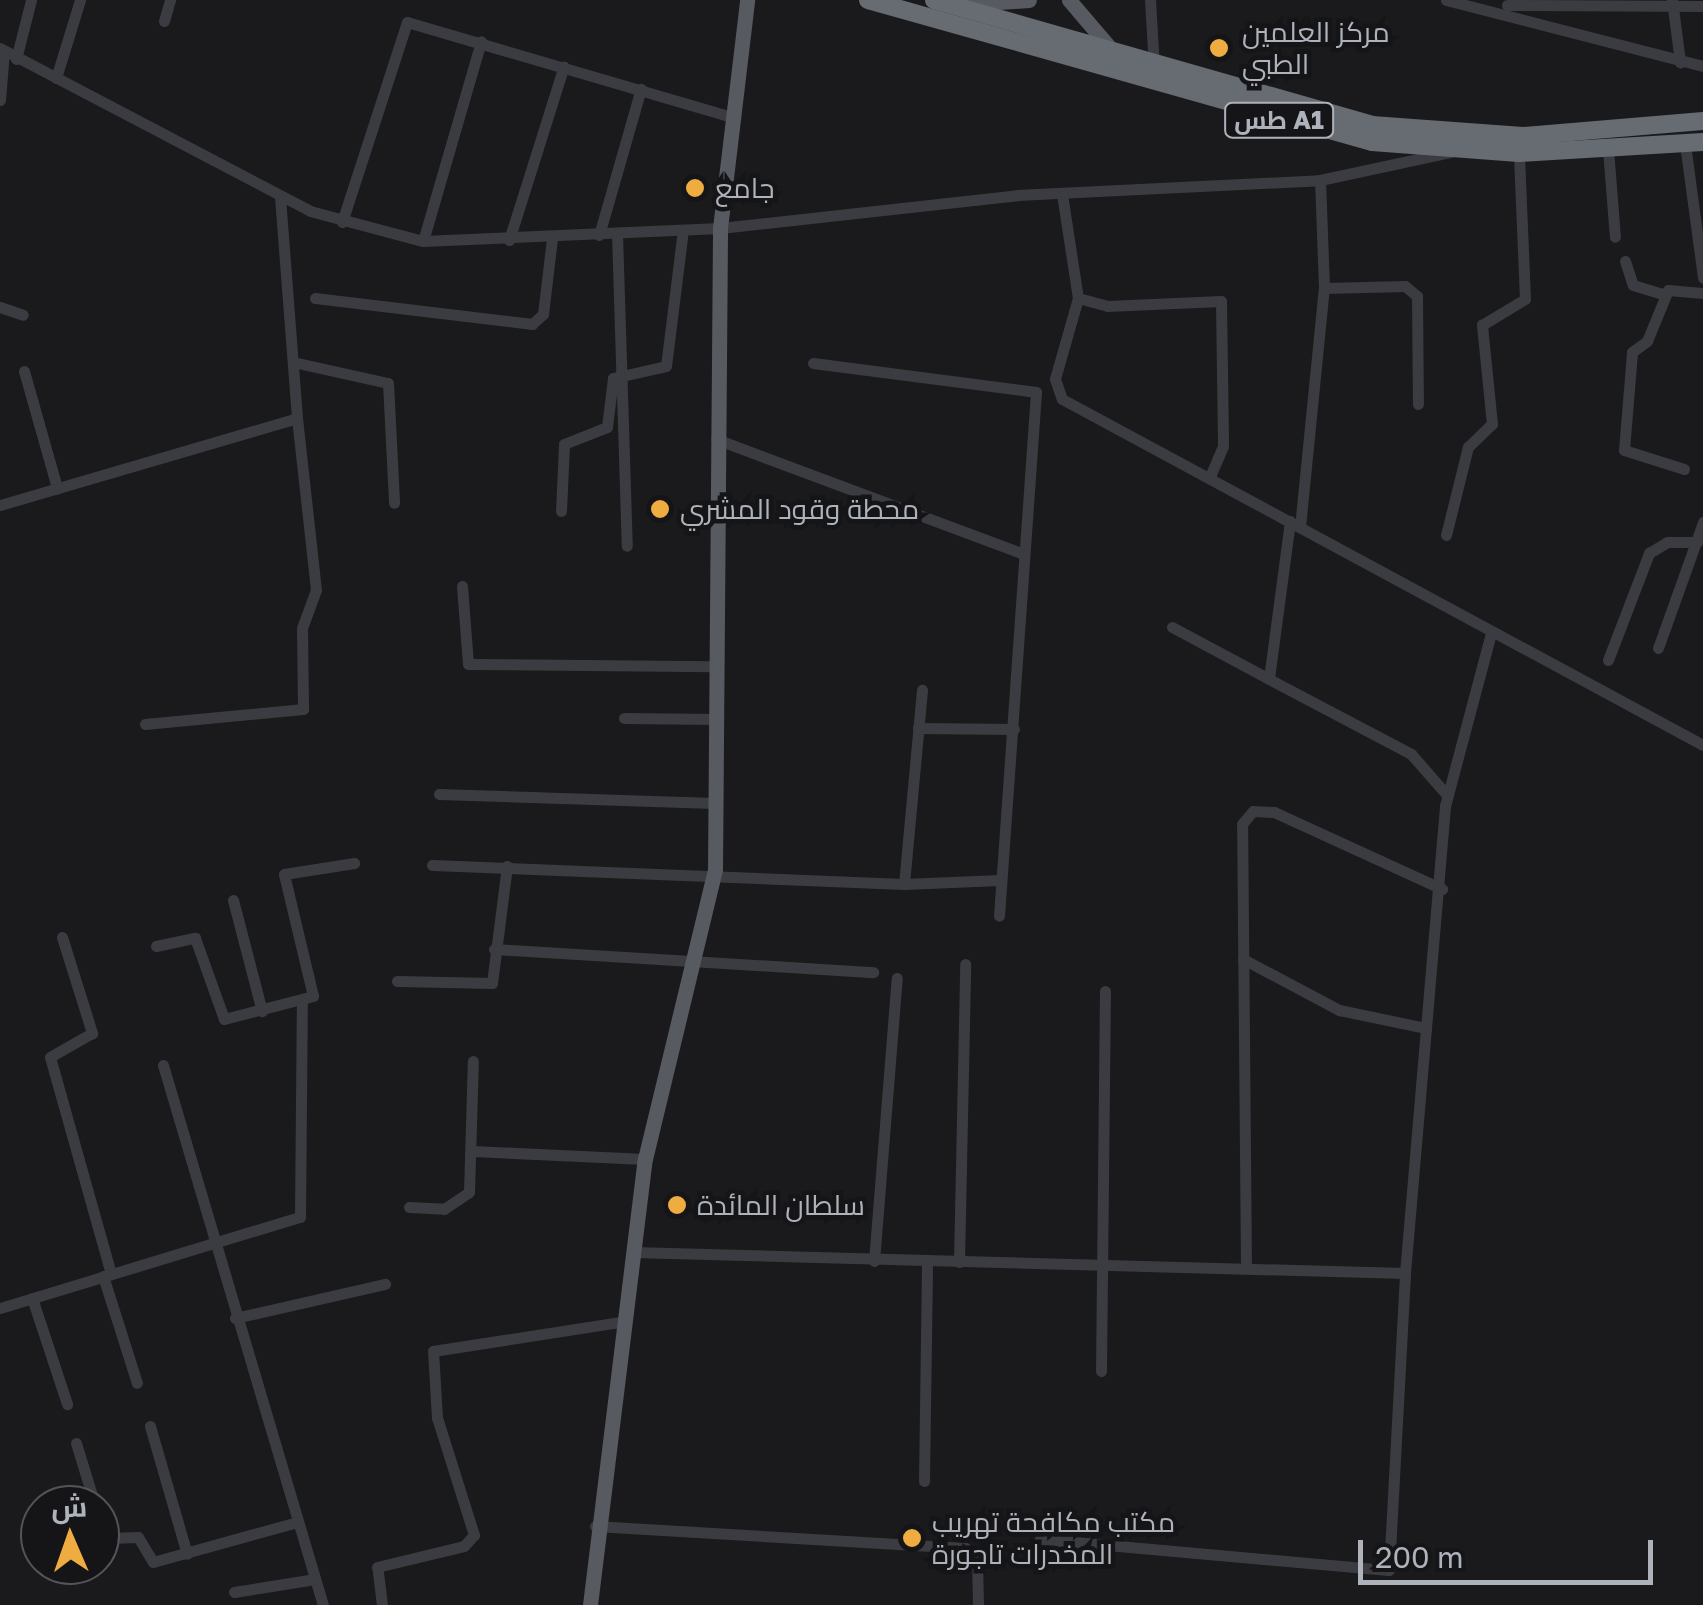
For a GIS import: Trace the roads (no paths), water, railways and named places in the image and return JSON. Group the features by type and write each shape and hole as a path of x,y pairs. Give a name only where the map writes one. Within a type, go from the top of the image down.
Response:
{"highway":[{"name":"طس A1","path":"868,0 1271,118 1455,150 1520,153 1694,143"},
{"name":"طس A1","path":"934,0 1317,113 1447,134 1703,121"}],"main road":[{"path":"590,1605 595,1526 645,1159 690,958 715,870 720,228 747,8 758,0"},
{"path":"934,0 1029,0"},
{"path":"1069,0 1092,35 1126,58"}],"street":[{"path":"16,59 31,0"},
{"path":"56,78 80,0"},
{"path":"164,21 170,0"},
{"path":"1150,0 1154,66"},
{"path":"1446,0 1492,5 1703,66"},
{"path":"1672,3 1680,62"},
{"path":"1492,5 1703,6"},
{"path":"342,222 403,26 480,40 735,118"},
{"path":"423,240 480,40"},
{"path":"2,50 280,197 342,222 423,240 509,240 720,228 1062,194 1320,180 1455,150"},
{"path":"0,100 2,50"},
{"path":"509,240 564,66"},
{"path":"599,235 641,89"},
{"path":"1694,143 1703,278"},
{"path":"1608,148 1615,237"},
{"path":"1446,535 1468,446 1492,424 1482,325 1525,299 1520,153"},
{"path":"1268,679 1295,524 1324,288 1320,180"},
{"path":"1062,194 1078,298 1055,379 1062,399 1210,476 1491,633 1626,696 1703,744"},
{"path":"145,724 303,709 302,628 316,590 297,418 280,197"},
{"path":"561,512 564,444 607,427 606,390 628,371 666,366 683,230"},
{"path":"617,234 628,371 627,546"},
{"path":"315,298 532,324 543,314 552,238"},
{"path":"1624,262 1633,286 1664,294 1703,293"},
{"path":"1324,288 1405,286 1416,296 1418,404"},
{"path":"1664,294 1647,341 1632,352 1623,446 1684,469"},
{"path":"1078,298 1106,306 1222,301 1223,446 1210,476"},
{"path":"0,307 22,315"},
{"path":"293,362 388,383 394,503"},
{"path":"813,363 1036,392 999,916"},
{"path":"24,371 57,488"},
{"path":"0,505 297,418"},
{"path":"716,439 1024,554"},
{"path":"1658,648 1703,522"},
{"path":"1608,660 1648,553 1696,542"},
{"path":"462,586 468,664 715,666"},
{"path":"1172,627 1411,754 1447,795"},
{"path":"1040,1539 1389,1570 1405,1273 1442,890 1447,795 1491,633"},
{"path":"904,884 922,690"},
{"path":"624,718 716,719"},
{"path":"918,728 1014,729"},
{"path":"438,794 714,803"},
{"path":"1246,1268 1240,840 1253,810 1442,890"},
{"path":"156,946 194,938 224,1020 302,1000 317,990 284,874 354,863"},
{"path":"432,865 715,870 904,884 1000,880"},
{"path":"398,981 488,987 507,866"},
{"path":"233,900 262,1011"},
{"path":"62,937 92,1033 50,1057 138,1383"},
{"path":"494,949 873,972"},
{"path":"1244,959 1339,1010 1426,1028"},
{"path":"960,1262 965,964"},
{"path":"874,1261 897,978"},
{"path":"1102,1371 1097,1266 1105,991"},
{"path":"0,1308 302,1214 302,1000"},
{"path":"409,1207 444,1209 465,1198 473,1150 473,1061"},
{"path":"163,1065 212,1245 323,1605"},
{"path":"473,1150 645,1159"},
{"path":"632,1252 1405,1273"},
{"path":"924,1481 927,1262"},
{"path":"234,1318 385,1284"},
{"path":"32,1298 66,1404"},
{"path":"382,1605 377,1567 464,1546 474,1535 438,1418 433,1350 621,1322"},
{"path":"150,1426 186,1554"},
{"path":"76,1442 90,1485"},
{"path":"120,1538 138,1537 148,1561 297,1522"},
{"path":"595,1526 964,1548 977,1560 978,1605"},
{"path":"234,1592 315,1579"}],"place":[{"name":"مركز العلمين الطبي","path":"1219,48"},
{"name":"جامع","path":"695,188"},
{"name":"محطة وقود المشري","path":"660,509"},
{"name":"سلطان المائدة","path":"677,1205"},
{"name":"مكتب مكافحة تهريب المخدرات تاجورة","path":"912,1538"}]}
